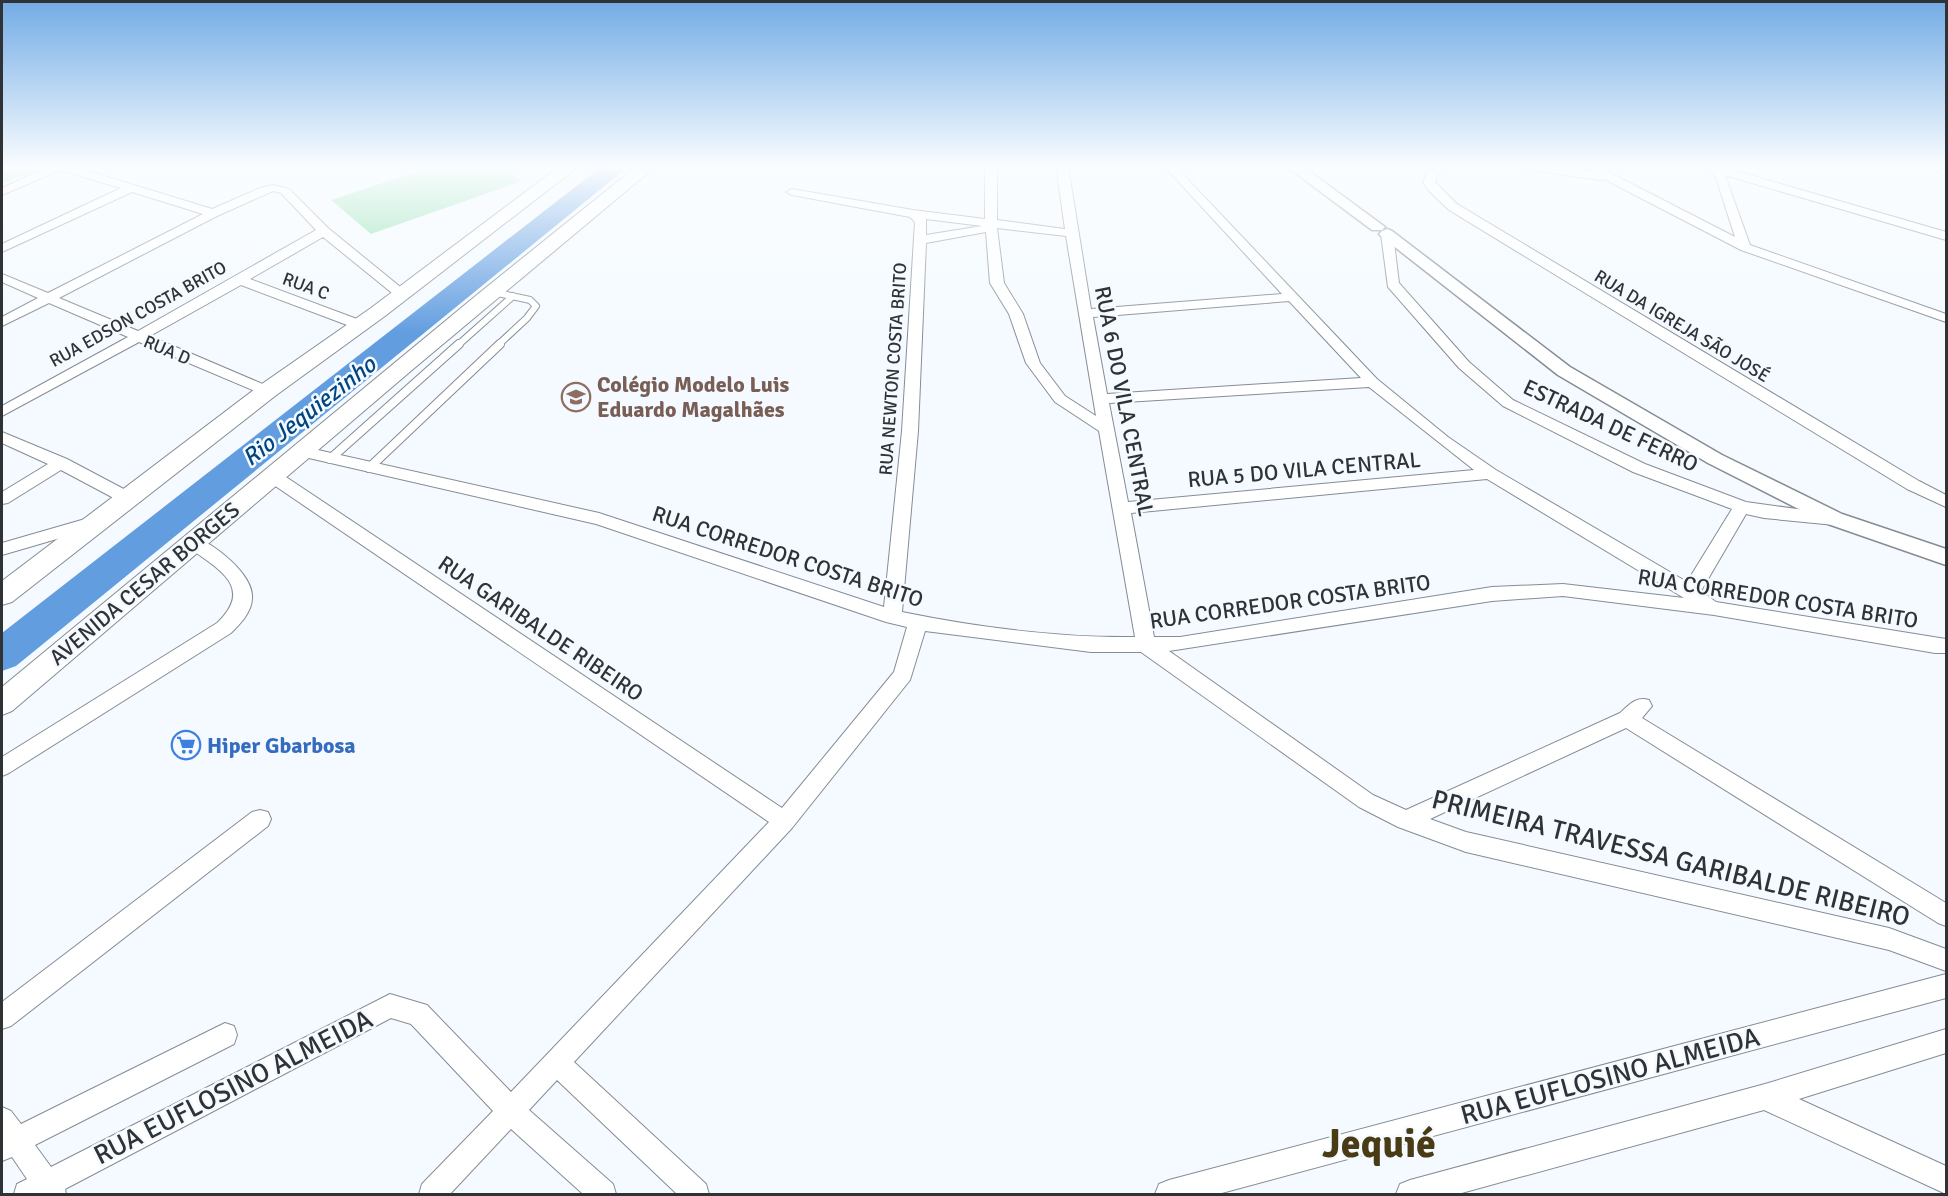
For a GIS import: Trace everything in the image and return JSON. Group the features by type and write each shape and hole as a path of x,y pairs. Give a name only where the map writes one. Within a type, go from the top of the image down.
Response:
{"main road":[{"path":"2,595 267,391 360,325 497,222"},
{"name":"AVENIDA CESAR BORGES","path":"2,703 194,543 300,451 503,294 585,222"}],"street":[{"path":"2,248 58,222"},
{"path":"2,322 196,222"},
{"path":"315,222 402,294"},
{"name":"RUA NEWTON COSTA BRITO","path":"892,617 910,431 921,222"},
{"path":"964,222 1071,234"},
{"path":"991,222 997,283 1016,314 1033,363 1060,399 1105,428"},
{"name":"RUA 6 DO VILA CENTRAL","path":"1069,222 1084,314 1105,428 1123,508 1146,645"},
{"path":"1221,222 1372,382 1443,440 1490,474 1714,608"},
{"path":"1371,222 1564,371 1715,459 1836,519 1947,557"},
{"name":"RUA DA IGREJA SÃO JOSÉ","path":"1478,222 1812,424 1947,502"},
{"path":"1697,222 1745,247 1947,318"},
{"path":"1736,222 1745,247"},
{"path":"1899,222 1947,236"},
{"path":"921,240 991,226"},
{"name":"ESTRADA DE FERRO","path":"1382,230 1393,284 1464,365 1508,403 1639,468 1742,507 1764,512 1836,519"},
{"name":"RUA EDSON COSTA BRITO","path":"2,412 324,231"},
{"name":"RUA D","path":"2,278 267,391"},
{"name":"RUA C","path":"240,280 360,325"},
{"path":"1084,314 1290,297"},
{"path":"1101,399 1372,382"},
{"path":"2,437 60,463 129,499"},
{"name":"RUA CORREDOR COSTA BRITO","path":"300,451 599,519 892,617 1012,636 1091,645 1180,644 1492,594 1563,590 1714,608 1827,629 1947,646"},
{"path":"2,499 60,463"},
{"name":"RUA 5 DO VILA CENTRAL","path":"1123,508 1490,474"},
{"name":"RUA GARIBALDE RIBEIRO","path":"271,475 784,821"},
{"path":"1690,593 1742,507"},
{"path":"2,549 101,521"},
{"path":"2,767 224,628 239,612 244,598 241,584 225,566 194,543"},
{"path":"432,1194 512,1112 784,821 903,675 918,622"},
{"name":"PRIMEIRA TRAVESSA GARIBALDE RIBEIRO","path":"1146,645 1366,801 1406,820 1466,842 1889,939 1947,960"},
{"path":"1406,820 1635,712 1947,915"},
{"path":"2,1017 260,819"},
{"name":"RUA EUFLOSINO ALMEIDA","path":"1169,1194 1947,986"},
{"name":"RUA EUFLOSINO ALMEIDA","path":"42,1191 390,1006 418,1014 512,1112 603,1194"},
{"path":"42,1191 6,1136 225,1035"},
{"path":"1410,1194 1766,1097 1947,1041"},
{"path":"557,1063 696,1194"},
{"path":"1766,1097 1947,1180"}],"lane":[{"path":"330,459 503,294 530,300 536,306 527,318 369,468"}],"green space":[{"path":"357,222 406,222 371,234"}],"waterway":[{"name":"Rio Jequiezinho","path":"2,655 547,222"}],"place":[{"name":"Colégio Modelo Luis Eduardo Magalhães","path":"576,397"},
{"name":"Hiper Gbarbosa","path":"186,745"}],"district":[{"name":"Jequié","path":"1379,1143"}]}
